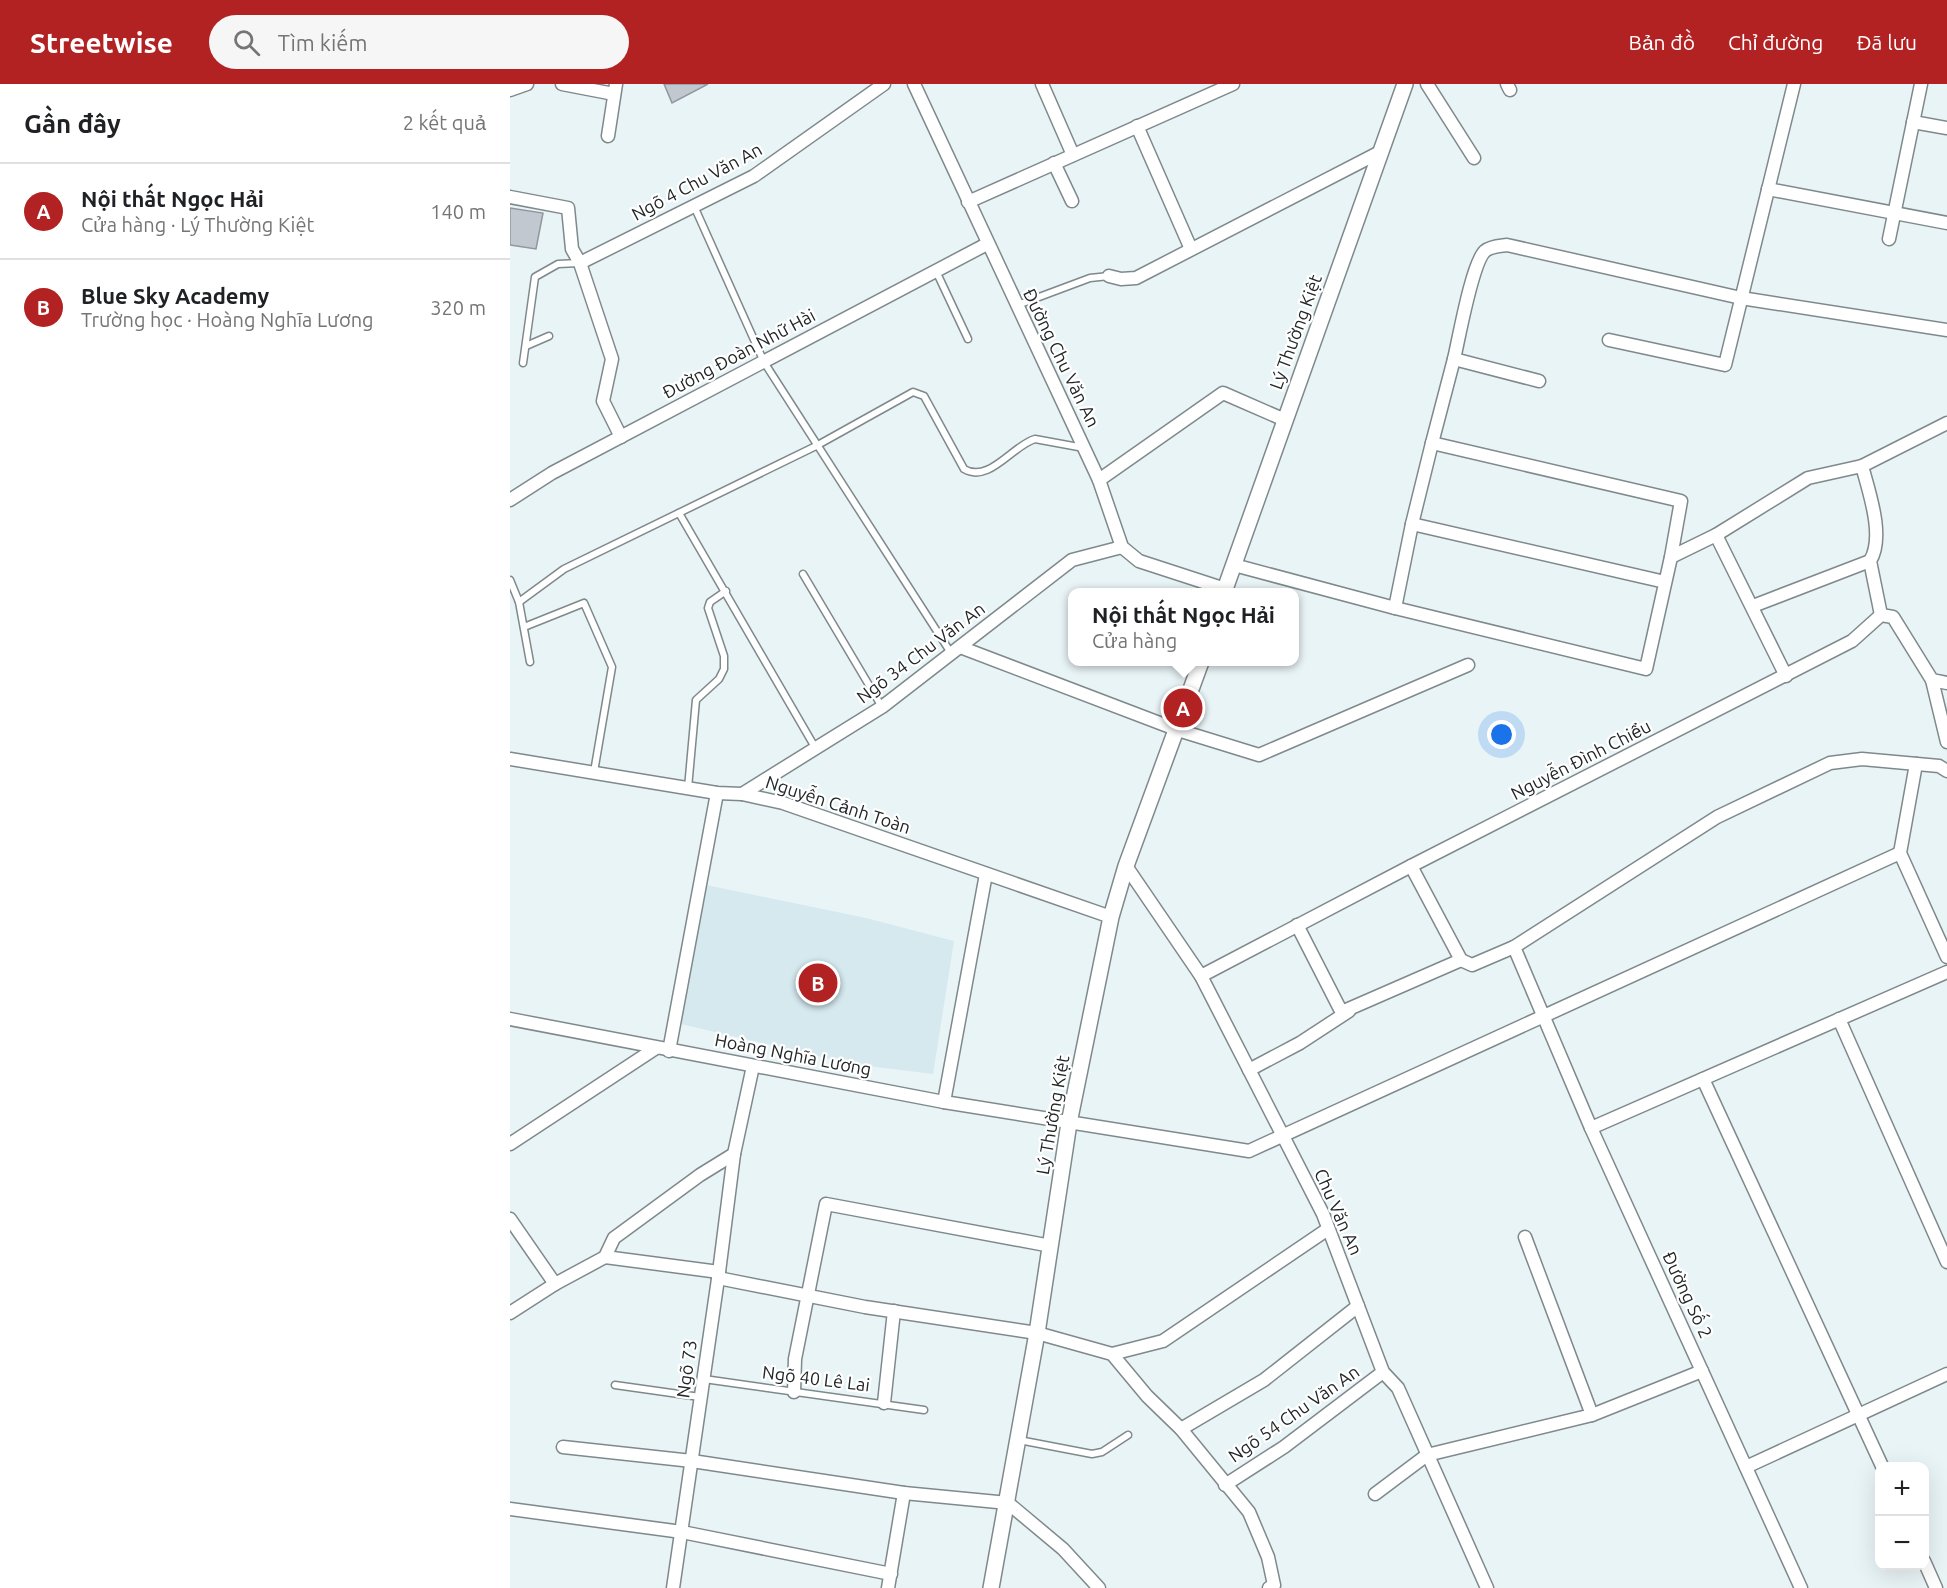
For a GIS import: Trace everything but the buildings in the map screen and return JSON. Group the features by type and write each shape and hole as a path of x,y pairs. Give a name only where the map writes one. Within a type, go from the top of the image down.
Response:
{"street":[{"path":"510,90 527,84"},
{"path":"562,84 615,89 608,136"},
{"name":"Ngõ 4 Chu Văn An","path":"580,263 754,176 884,84"},
{"name":"Đường Chu Văn An","path":"914,84 1015,306 1099,480 1122,547"},
{"path":"1042,84 1073,155"},
{"path":"968,202 1233,84"},
{"name":"Lý Thường Kiệt","path":"1226,588 1405,84"},
{"path":"1427,84 1474,158"},
{"path":"1609,340 1725,365 1794,84"},
{"path":"1889,239 1921,84"},
{"path":"1913,122 1947,128"},
{"path":"1137,126 1191,249"},
{"path":"1109,276 1121,279 1136,278 1382,151"},
{"path":"1054,163 1072,201"},
{"path":"1768,189 1947,223"},
{"path":"510,197 568,208 572,249 580,263 612,359 603,400 621,436"},
{"name":"Đường Đoàn Nhữ Hài","path":"510,500 552,473 987,244"},
{"path":"1395,608 1412,524 1477,266 1484,252 1492,247 1507,245 1741,298 1947,330"},
{"path":"1454,359 1539,381"},
{"path":"1099,480 1223,393 1285,420"},
{"path":"1671,557 1716,535 1808,478 1862,466 1947,423"},
{"path":"1233,565 1395,608 1646,669 1681,501 1432,443"},
{"path":"1753,606 1870,561 1876,551 1874,506 1862,466"},
{"path":"1412,524 1665,582"},
{"path":"1716,535 1786,676"},
{"path":"1122,547 1139,561 1216,588"},
{"name":"Ngõ 34 Chu Văn An","path":"742,794 882,707 1072,560 1122,547"},
{"path":"1870,561 1881,615 1893,617 1932,680 1947,742"},
{"name":"Nguyễn Đình Chiểu","path":"1201,976 1852,641 1881,615"},
{"path":"955,650 1178,730 1252,754 1268,753 1383,700 1468,665"},
{"name":"Lý Thường Kiệt","path":"991,1588 1019,1440 1070,1123 1111,917 1126,866 1178,730 1200,666"},
{"path":"1932,680 1947,683"},
{"name":"Nguyễn Cảnh Toàn","path":"510,759 717,793 742,794 783,803 1111,917"},
{"path":"1411,866 1461,960 1472,965 1514,947 1709,822 1830,763 1852,759 1946,765"},
{"path":"1916,764 1900,853 1947,957"},
{"path":"510,1144 662,1049 717,793"},
{"name":"Hoàng Nghĩa Lương","path":"510,1019 944,1102 1239,1151 1259,1148 1543,1015 1900,853"},
{"name":"Chu Văn An","path":"1126,866 1201,976 1283,1137 1328,1229 1383,1372 1398,1388 1488,1588"},
{"path":"944,1102 986,874"},
{"path":"1297,925 1340,1009 1349,1011"},
{"name":"Đường Số 2","path":"1514,947 1591,1128 1801,1588"},
{"path":"1249,1070 1300,1043 1349,1011 1461,960"},
{"path":"1591,1128 1947,972"},
{"path":"1839,1019 1947,1262"},
{"name":"Ngõ 73","path":"673,1588 719,1275 734,1154 753,1066"},
{"path":"1703,1079 1880,1462"},
{"path":"510,1313 555,1284 604,1257 614,1238 700,1175 734,1154"},
{"path":"794,1392 795,1359 825,1204 1051,1246"},
{"path":"510,1219 555,1284"},
{"path":"604,1257 719,1275 894,1311 1037,1333 1112,1354 1163,1341 1328,1229"},
{"path":"1525,1237 1592,1415"},
{"path":"1181,1430 1264,1380 1358,1306"},
{"path":"884,1402 894,1311"},
{"path":"1112,1354 1147,1396 1181,1430 1249,1512 1268,1557 1274,1585 1269,1588"},
{"path":"1375,1494 1427,1455 1592,1415 1702,1371"},
{"name":"Ngõ 54 Chu Văn An","path":"1225,1485 1284,1447 1383,1372"},
{"path":"1746,1467 1947,1374"},
{"path":"563,1447 692,1461 904,1493 1008,1503 1063,1549 1099,1588"},
{"path":"888,1588 904,1493"},
{"path":"510,1509 682,1532 891,1574"},
{"path":"1928,1570 1936,1588"}],"lane":[{"path":"694,206 764,362 816,446 955,650"},
{"path":"523,363 535,277 558,264 580,263"},
{"path":"936,271 968,339"},
{"path":"1015,306 1071,285 1109,276"},
{"path":"526,346 549,336"},
{"path":"519,602 564,569 816,446 915,392 924,396 964,469 969,472 988,469 1035,439 1084,448"},
{"path":"679,513 817,749"},
{"path":"802,574 882,707"},
{"path":"510,579 519,602 530,662"},
{"path":"688,788 696,700 719,679 725,662 708,608 710,602 726,591"},
{"path":"524,627 584,603 612,667 594,772"},
{"name":"Ngõ 40 Lê Lai","path":"704,1378 794,1392 884,1402 924,1410"},
{"path":"615,1386 701,1397"},
{"path":"1019,1440 1092,1454 1102,1452 1128,1435"}],"shaded area":[{"path":"706,885 866,918 954,941 933,1074 852,1064 681,1024"}],"place":[{"name":"Nội thất Ngọc Hải","path":"1183,708"},
{"name":"Blue Sky Academy","path":"818,983"}]}
